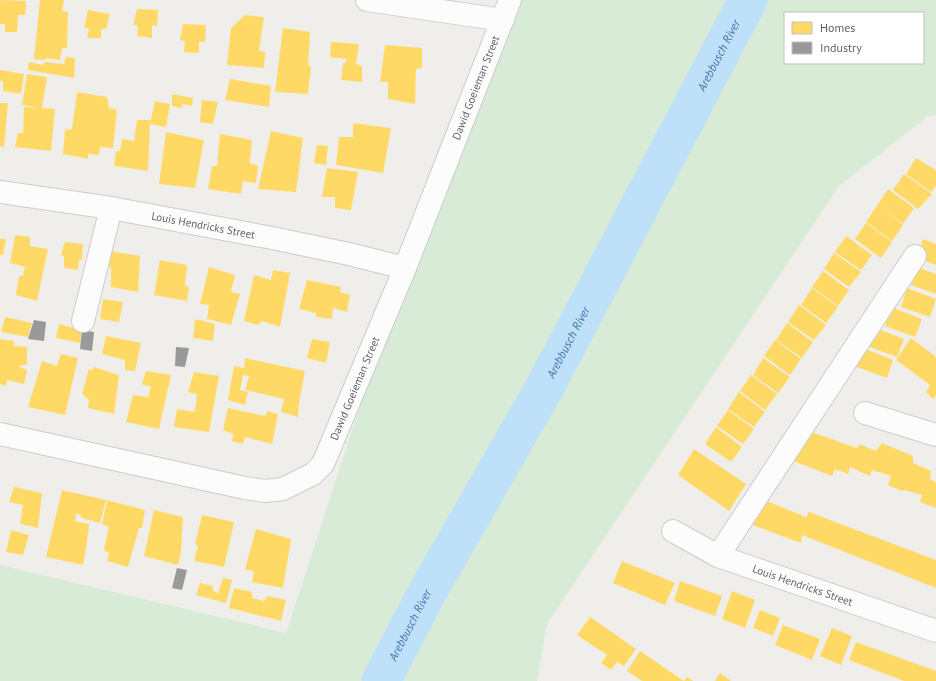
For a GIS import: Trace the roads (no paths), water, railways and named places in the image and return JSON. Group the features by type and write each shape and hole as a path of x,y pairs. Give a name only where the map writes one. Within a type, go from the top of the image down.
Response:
{"street":[{"path":"367,0 506,10"},
{"name":"Dawid Goeieman Street","path":"0,434 245,488 265,491 282,489 313,474 323,464 405,268 506,10"},
{"name":"Louis Hendricks Street","path":"0,192 111,208 272,238 349,254 405,268"},
{"path":"83,321 111,208"},
{"path":"718,556 915,256"},
{"path":"865,413 936,435"},
{"name":"Louis Hendricks Street","path":"673,531 718,556 936,631"}],"waterway":[{"name":"Arebbusch River","path":"381,681 428,591 546,385 748,0"}]}
